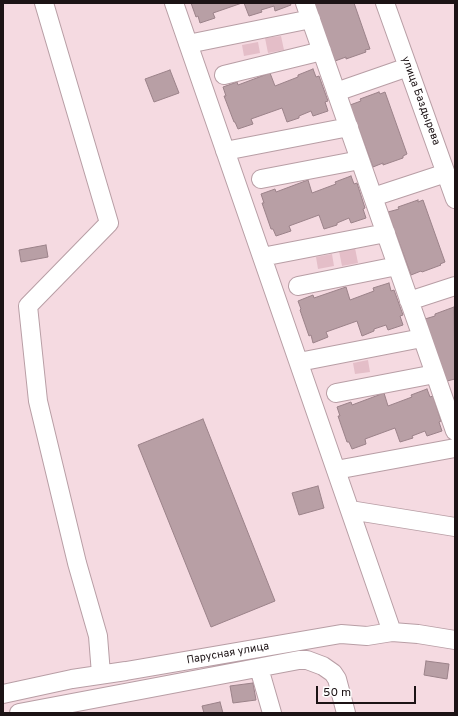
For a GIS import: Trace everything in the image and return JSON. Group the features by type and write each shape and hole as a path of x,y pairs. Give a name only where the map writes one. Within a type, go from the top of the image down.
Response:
{"street":[{"path":"44,3 109,223 28,306 38,401 77,562 98,636 101,674"},
{"path":"174,3 392,632"},
{"name":"улица Баздырева","path":"385,3 455,199"},
{"path":"188,44 308,11 435,374 451,405 455,432"},
{"path":"224,75 322,51"},
{"path":"336,92 408,67"},
{"path":"225,151 348,127"},
{"path":"261,179 360,160"},
{"path":"373,197 446,173"},
{"path":"262,257 386,233"},
{"path":"298,286 397,266"},
{"path":"409,301 455,286"},
{"path":"299,362 422,338"},
{"path":"336,393 435,374"},
{"path":"336,470 455,448"},
{"path":"350,510 455,526"},
{"name":"Парусная улица","path":"3,694 72,679 340,634 367,636 392,632 418,634 455,640"},
{"path":"19,713 299,660 308,660 323,666 333,673 337,679 346,713"},
{"path":"259,668 272,713"}],"shaded area":[{"path":"281,36 284,50 268,53 265,38"},
{"path":"258,42 260,53 244,56 242,45"},
{"path":"355,248 358,263 342,266 339,251"},
{"path":"332,254 334,266 318,269 316,257"},
{"path":"368,360 370,372 355,374 353,363"}],"building":[{"path":"191,3 242,3 213,13 215,18 200,23"},
{"path":"244,3 290,3 291,5 275,11 274,6 249,16"},
{"path":"314,3 354,3 370,49 365,50 366,52 346,59 346,57 335,61"},
{"path":"313,69 316,77 319,76 328,101 325,102 328,111 313,116 311,111 299,116 299,118 287,122 282,108 251,119 253,124 238,129 224,96 226,96 223,87 237,82 238,85 270,73 275,86"},
{"path":"170,70 179,93 154,102 145,79"},
{"path":"379,92 380,94 385,92 407,154 403,156 403,158 373,167 350,105 361,101 360,99"},
{"path":"351,176 354,184 357,183 365,208 363,209 366,218 351,223 349,218 337,223 337,225 324,229 319,215 289,226 291,231 276,236 273,229 271,229 262,203 264,203 261,194 275,189 276,192 308,180 312,193 336,184 335,182"},
{"path":"418,200 418,202 423,200 445,262 440,264 441,265 411,275 388,212 399,209 398,207"},
{"path":"46,245 48,257 21,262 19,250"},
{"path":"389,283 391,291 394,290 403,315 400,316 403,325 388,330 386,325 374,329 374,331 362,336 357,321 326,332 328,337 313,343 311,335 309,336 298,301 313,295 314,298 346,287 350,300 374,291 373,288"},
{"path":"454,307 455,379 447,381 425,319"},
{"path":"427,389 430,397 433,396 441,421 439,422 442,431 427,436 425,431 412,436 413,438 400,442 395,428 365,439 366,444 352,449 349,442 347,442 338,416 340,416 337,407 351,402 352,405 384,393 388,406 412,397 411,395"},
{"path":"203,419 275,601 211,627 138,445"},
{"path":"318,486 324,508 299,515 292,493"},
{"path":"426,661 449,664 447,679 424,675"},
{"path":"253,683 256,700 233,703 230,686"},
{"path":"220,702 223,713 204,713 202,706"}]}
